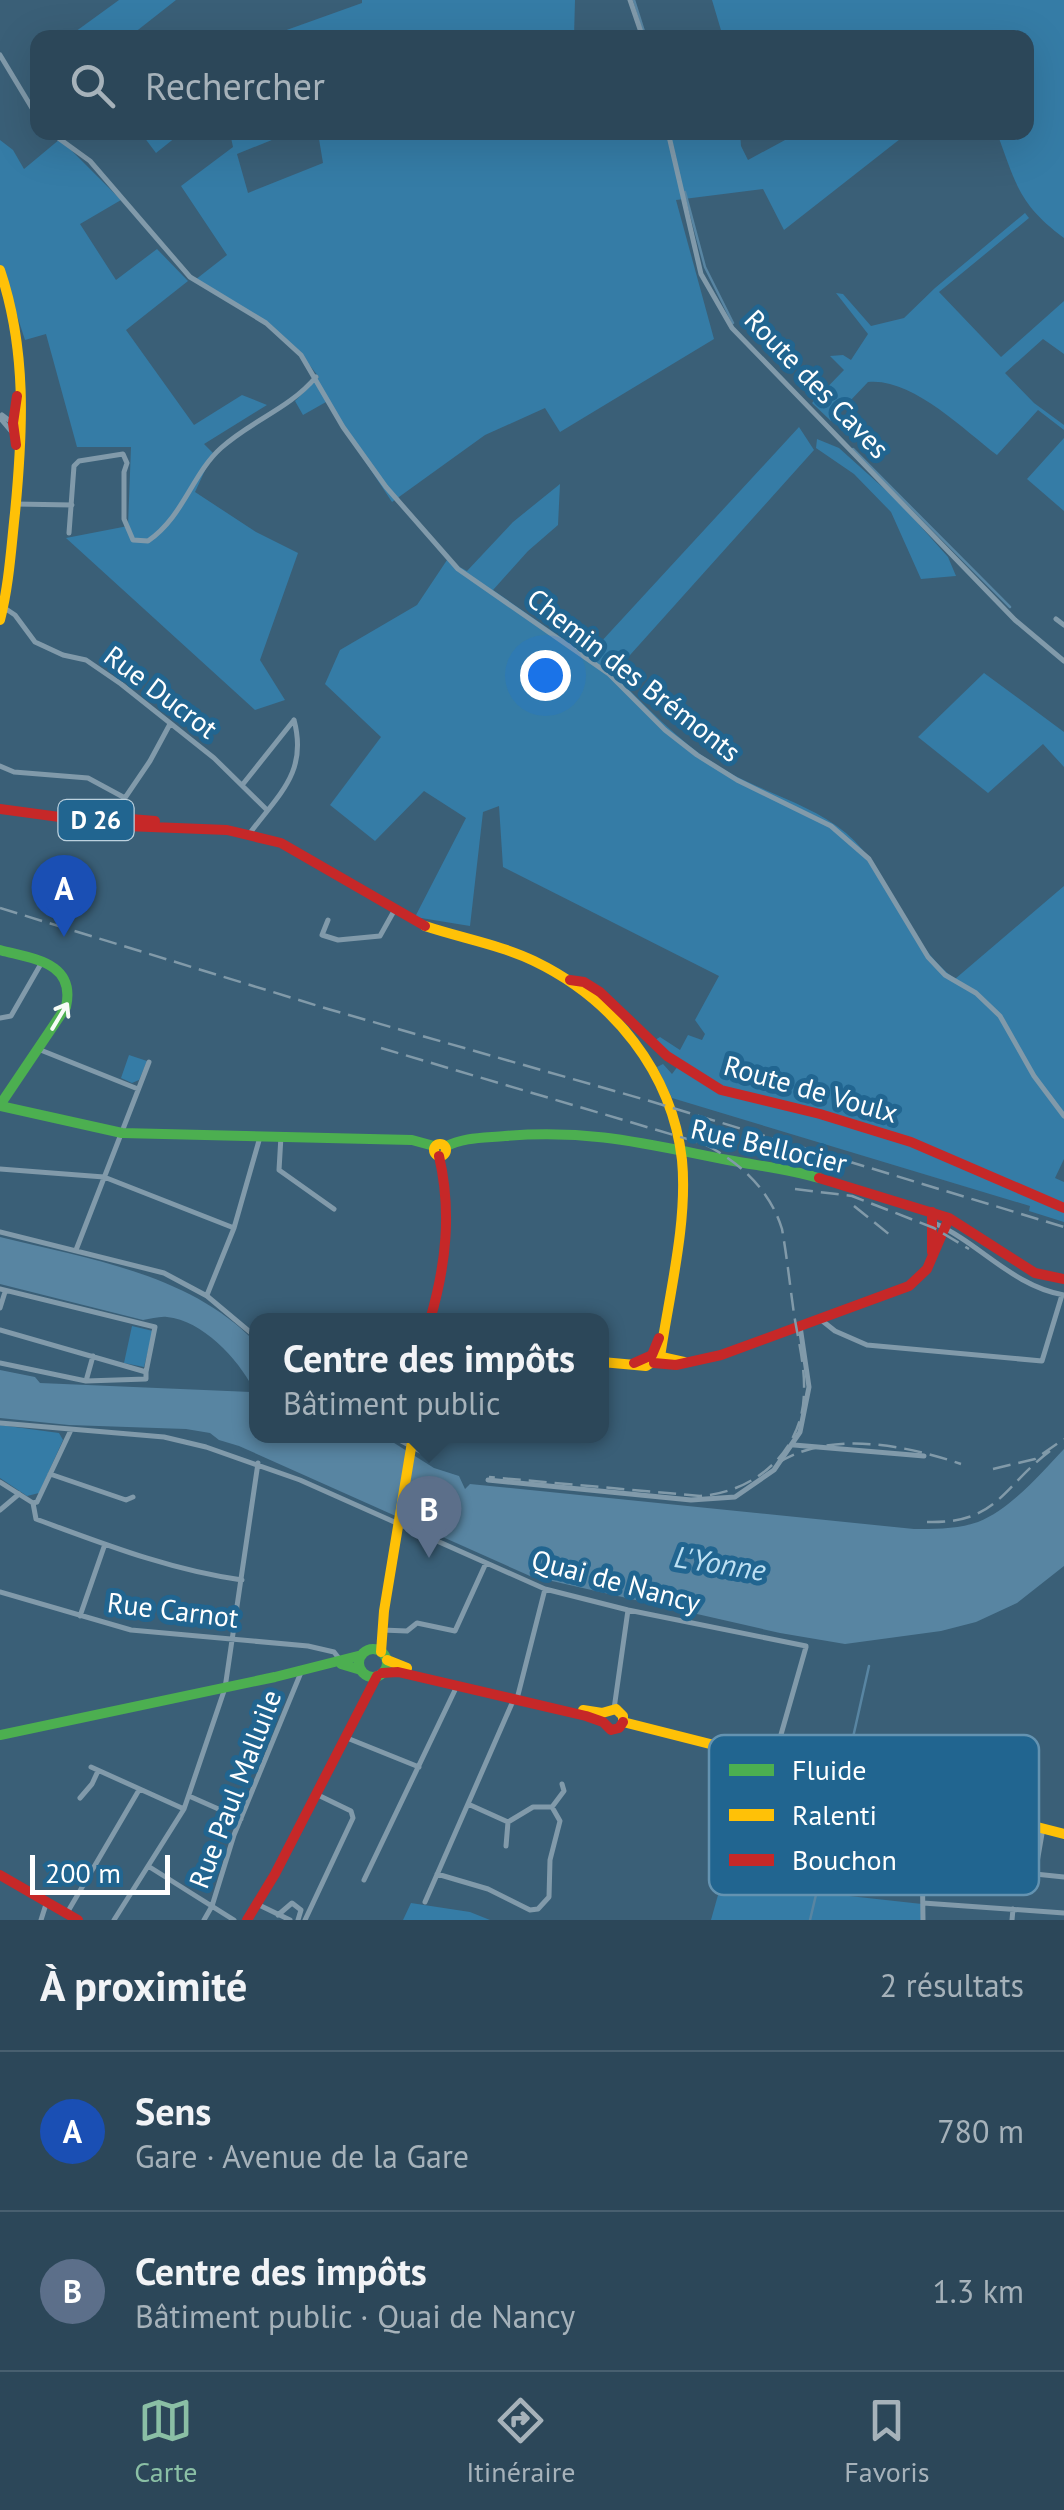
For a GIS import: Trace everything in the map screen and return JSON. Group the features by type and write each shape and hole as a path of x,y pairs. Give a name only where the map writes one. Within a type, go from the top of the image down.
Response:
{"main road":[{"path":"0,270 17,329 20,382 14,429"},
{"path":"0,620 15,504 18,452 14,408 20,382"},
{"name":"D 26","path":"0,807 250,834 299,852 394,911 449,936 532,960 568,980"},
{"name":"D 26","path":"0,807 126,826 192,827"},
{"path":"0,950 61,970 69,980 68,1003 0,1106"},
{"path":"568,980 612,1014 646,1058 667,1100 682,1162 682,1200 658,1358"},
{"name":"Route de Voulx","path":"568,980 584,982 600,992 667,1056 722,1090 911,1142 1064,1208"},
{"name":"Rue Bellocier","path":"0,1106 122,1132 412,1140 439,1150 459,1140 544,1132 621,1138 782,1168 940,1220 1036,1273 1064,1279"},
{"path":"434,1313 448,1212 439,1150"},
{"path":"609,1363 638,1363 658,1358 686,1362 721,1355 909,1286 924,1274 940,1220"},
{"path":"658,1358 686,1362"},
{"path":"371,1673 412,1443"},
{"path":"247,1920 362,1700 384,1610"},
{"path":"304,1670 338,1656 376,1654 516,1697"},
{"path":"0,1735 342,1664 371,1673 398,1672 607,1714 621,1712 623,1722 619,1728 611,1730 607,1714"},
{"path":"623,1722 709,1743"},
{"path":"1039,1826 1064,1832"},
{"path":"0,1876 72,1916"}],"street":[{"path":"630,0 641,30"},
{"path":"0,55 30,105"},
{"name":"Chemin des Brémonts","path":"61,140 90,161 190,277 266,323 301,355 350,437 386,487 464,574 609,674 697,756 737,780 812,815 857,846 869,858 928,956 945,975 976,993 1000,1016 1034,1076 1064,1116"},
{"name":"Route des Caves","path":"670,140 700,274 732,328 1015,620 1064,661"},
{"path":"70,533 76,463 123,454 127,464 126,527 133,540 148,541 175,516 220,449 300,396 316,377"},
{"path":"14,408 1,416 14,429"},
{"path":"15,504 72,505"},
{"name":"Rue Ducrot","path":"3,602 34,642 94,664 243,784 267,810"},
{"path":"1056,619 1064,625"},
{"path":"243,784 294,720 300,740 296,773 250,834"},
{"path":"112,817 170,724"},
{"path":"0,766 14,772 88,778 125,798"},
{"path":"328,920 322,935 338,940 380,936 394,911"},
{"path":"0,1018 11,1016 42,962"},
{"path":"38,1050 138,1090"},
{"path":"76,1250 150,1062"},
{"path":"281,1136 279,1170 334,1209"},
{"path":"207,1296 234,1228 260,1137"},
{"path":"0,1170 104,1177 234,1228"},
{"path":"820,1319 835,1331 867,1345 1042,1360 1063,1295 1016,1278 940,1220"},
{"path":"0,1232 164,1273 207,1296 249,1331"},
{"path":"0,1308 3,1290 155,1327 146,1379 86,1381 0,1364"},
{"path":"488,1480 719,1500 736,1496 758,1483 794,1445 808,1394 800,1326"},
{"path":"0,1330 146,1372"},
{"path":"86,1381 93,1356"},
{"name":"Quai de Nancy","path":"0,1423 164,1436 258,1463 545,1589 628,1610 807,1645 781,1735"},
{"path":"33,1504 70,1431"},
{"path":"405,1443 424,1453 429,1443"},
{"path":"794,1445 924,1456"},
{"path":"114,1920 184,1809 225,1688 258,1463"},
{"path":"50,1474 126,1500 133,1497"},
{"path":"0,1482 33,1504 36,1519 191,1573 242,1580"},
{"path":"0,1510 19,1494"},
{"path":"80,1616 105,1544"},
{"path":"382,1630 410,1630 418,1623 455,1631 486,1563"},
{"path":"425,1902 516,1697 545,1589"},
{"name":"Rue Carnot","path":"0,1592 131,1630 233,1637 338,1656"},
{"path":"607,1714 628,1610"},
{"name":"Rue Paul Malluile","path":"204,1920 241,1819 304,1670"},
{"path":"364,1880 458,1685"},
{"path":"344,1736 419,1767"},
{"path":"80,1798 92,1784 94,1769 184,1809"},
{"path":"552,1807 564,1790 562,1784"},
{"path":"72,1916 140,1790"},
{"path":"302,1920 354,1818 351,1811 316,1794"},
{"path":"189,1796 241,1819"},
{"path":"468,1804 508,1822"},
{"path":"508,1822 533,1807 552,1807"},
{"path":"437,1874 488,1888 530,1910 541,1908 549,1897 550,1860 560,1821 552,1807"},
{"path":"506,1846 508,1822"},
{"path":"1039,1850 1042,1827"},
{"path":"148,1866 234,1920"},
{"path":"1039,1874 1064,1878"},
{"path":"922,1895 923,1920"},
{"path":"41,1920 47,1901"},
{"path":"278,1915 292,1902 301,1910 302,1920"},
{"path":"257,1904 290,1920"},
{"path":"922,1904 1064,1912"},
{"path":"1012,1920 1013,1910"}],"shaded area":[{"path":"119,0 176,0 138,30 78,30"},
{"path":"575,0 574,30 287,30 362,3"},
{"path":"712,0 1064,0 1064,238 1028,203 1000,140 1034,140 1034,30 721,30"},
{"path":"0,140 13,150 24,169 61,140 121,200 80,224 116,280 157,249 188,281 126,330 194,425 242,395 267,405 204,444 213,453 195,492 256,532 298,553 260,660 285,700 255,710 66,538 128,526 131,447 77,447 46,334 25,340 11,297 0,280"},
{"path":"146,140 172,140 156,153"},
{"path":"232,140 272,140 237,154 248,193 323,163 319,140 741,140 748,160 785,140 899,140 784,230 763,189 676,200 714,339 560,432 545,408 485,435 392,502 326,402 303,415 295,401 319,377 305,359 263,321 195,280 227,255 181,186 233,147"},
{"path":"1025,213 1029,218 939,292 1001,357 1064,301 1064,354 1043,339 1005,373 1034,403 1064,425 1064,430 1038,410 997,455 936,407 902,388 868,382 831,421 812,403 844,370 830,356 843,355 851,360 868,334 836,293 843,294 871,326 904,318"},
{"path":"799,427 814,450 613,674 668,728 713,763 819,815 846,833 876,867 923,946 955,979 1064,886 1064,1159 1055,1178 1064,1182 1064,1222 1029,1211 1030,1206 672,1098 657,1067 663,1064 672,1074 681,1062 655,1040 660,1037 680,1050 688,1035 702,1040 705,1034 695,1020 719,976 503,867 499,806 483,812 470,926 415,917 466,818 424,791 375,841 330,805 381,737 325,684 340,650 417,605 447,560 467,571 513,522 560,484 558,525 493,590 588,656"},
{"path":"1064,438 1064,511 1027,479"},
{"path":"817,439 839,448 898,501 948,557 956,576 921,579 891,512 854,474 816,448"},
{"path":"984,673 1064,732 1064,767 1043,744 988,793 918,737"},
{"path":"129,1055 147,1061 139,1080 132,1083 121,1078"},
{"path":"132,1326 153,1331 144,1367 124,1363"},
{"path":"0,1425 59,1433 63,1440 39,1493 27,1496 0,1478"},
{"path":"718,1895 840,1895 922,1904 922,1920 711,1920"},
{"path":"411,1903 470,1912 490,1920 403,1920"}],"water":[{"path":"0,1237 137,1272 201,1300 249,1337 249,1382 218,1343 193,1325 164,1317 143,1320 0,1284"},
{"name":"L'Yonne","path":"0,1370 35,1377 40,1383 249,1392 249,1443 394,1443 434,1468 459,1476 465,1489 470,1484 914,1529 963,1526 990,1516 1024,1490 1064,1449 1064,1566 1017,1603 976,1622 941,1631 845,1644 780,1633 530,1576 210,1433 0,1418"}],"waterway":[{"path":"634,0 643,30"},
{"path":"685,192 705,267 733,323"},
{"path":"853,449 1010,607"},
{"path":"854,1735 869,1666"},
{"path":"810,1920 816,1895"}],"railway":[{"path":"0,908 1064,1227"},
{"path":"381,1048 704,1144 730,1159 752,1179 770,1202 782,1229 804,1391 796,1431 773,1464 740,1486 700,1496 489,1477"},
{"path":"795,1189 852,1196 934,1228 969,1249"},
{"path":"854,1206 890,1235"},
{"path":"993,1469 1035,1459 1064,1439"},
{"path":"778,1463 821,1447 868,1444 917,1451 961,1464"},
{"path":"927,1522 951,1521 984,1510 1050,1451"}],"traffic: fast":[{"path":"0,950 49,965 65,980 67,992 66,1007 0,1105"},
{"path":"0,1106 122,1133 412,1140 434,1146"},
{"path":"445,1147 505,1136 592,1136 819,1178"},
{"path":"373,1649 383,1653 387,1663 383,1673 373,1677 363,1673 359,1663 363,1653 373,1649"},
{"path":"0,1735 362,1655"},
{"path":"341,1664 361,1670"}],"traffic: slow":[{"path":"0,270 15,330 21,390 18,482 0,620"},
{"path":"425,926 508,950 563,977 613,1017 652,1068 666,1097 676,1128 683,1183 680,1233 660,1357 646,1366 609,1363"},
{"path":"440,1144 446,1150 440,1156 434,1150 440,1144"},
{"path":"657,1356 684,1362"},
{"path":"381,1652 384,1611 412,1443"},
{"path":"387,1660 407,1668"},
{"path":"583,1710 602,1713 616,1709 623,1722"},
{"path":"623,1722 709,1744"},
{"path":"1039,1828 1064,1834"}],"traffic: jam":[{"path":"16,445 13,423 17,396"},
{"path":"0,809 126,826 227,830 281,843 425,926"},
{"path":"106,817 155,821"},
{"path":"570,980 584,982 600,992 667,1056 721,1090 911,1142 1064,1208"},
{"path":"432,1313 445,1238 439,1156"},
{"path":"819,1178 949,1218 1035,1273 1064,1279"},
{"path":"932,1212 932,1252"},
{"path":"654,1363 676,1365 721,1355 909,1286 927,1269 949,1218"},
{"path":"634,1363 652,1355 659,1338"},
{"path":"382,1673 398,1672 586,1716 603,1722 611,1730 623,1722"},
{"path":"247,1920 275,1874 377,1676"},
{"path":"0,1875 78,1920"}],"place":[{"name":"Sens","path":"64,937"},
{"name":"Centre des impôts","path":"429,1558"}]}
